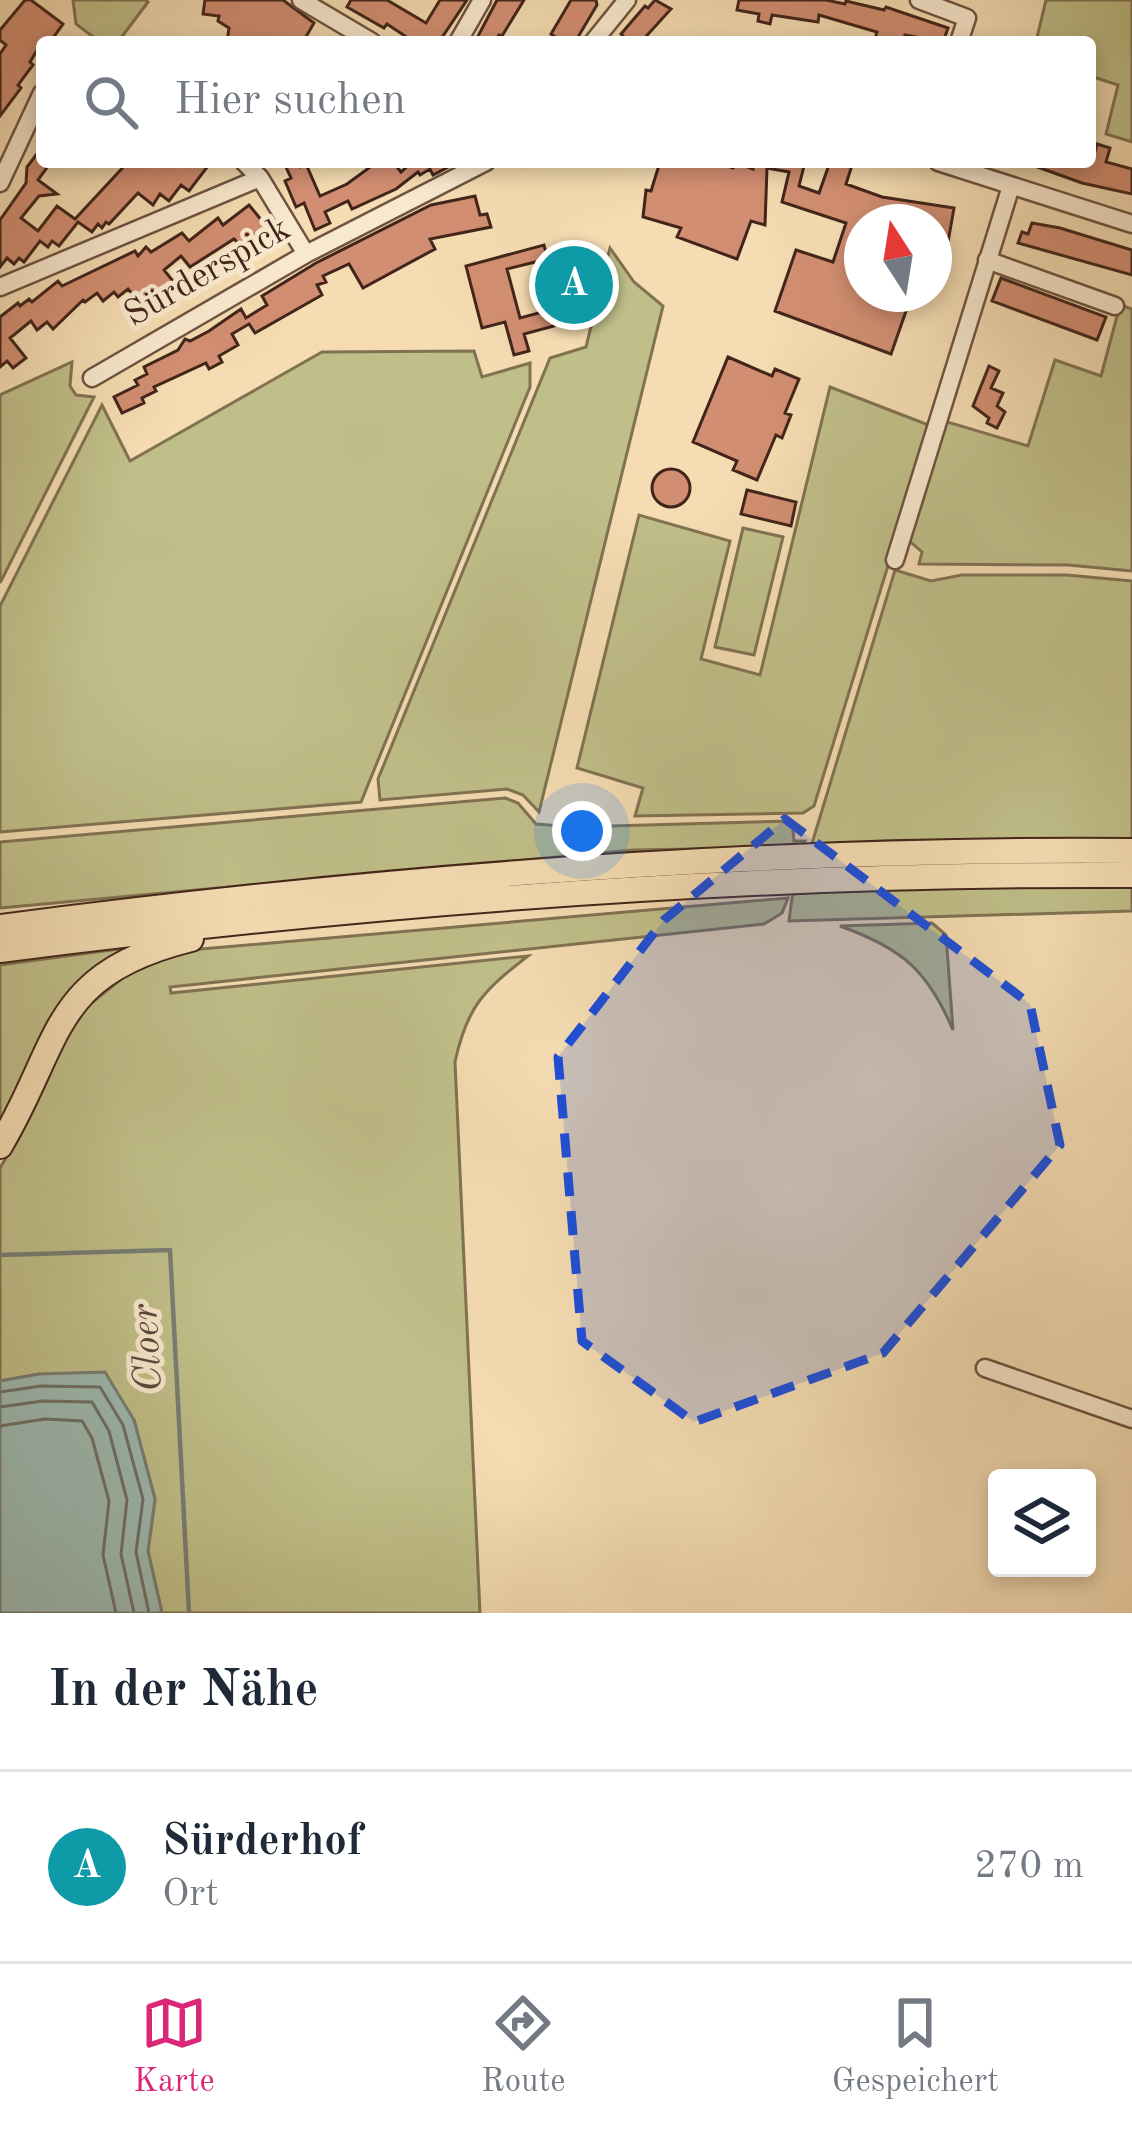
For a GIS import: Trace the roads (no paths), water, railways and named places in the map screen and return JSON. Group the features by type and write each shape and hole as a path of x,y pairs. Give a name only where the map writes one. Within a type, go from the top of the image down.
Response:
{"highway":[{"path":"0,927 376,884 845,868 1132,851"},
{"path":"845,868 1132,875"},
{"path":"0,950 244,921 764,871"},
{"path":"0,1146 50,1039 87,990 127,961 244,921"}],"street":[{"path":"301,0 363,36"},
{"path":"461,36 482,0"},
{"path":"598,36 627,0"},
{"path":"919,0 967,18 961,36"},
{"path":"0,184 36,107"},
{"path":"250,168 306,254"},
{"name":"Sürderspick","path":"92,378 306,254 474,168"},
{"path":"956,168 1132,224"},
{"path":"0,287 260,178"},
{"path":"895,560 1011,186"},
{"path":"987,260 1115,307"},
{"path":"985,1368 1132,1419"}],"water":[{"path":"105,1372 134,1420 155,1499 148,1551 162,1613 0,1613 0,1381 39,1374"}],"waterway":[{"name":"Cloer","path":"0,1255 170,1250 189,1613"}],"place":[{"name":"Sürderhof","path":"574,285"}]}
